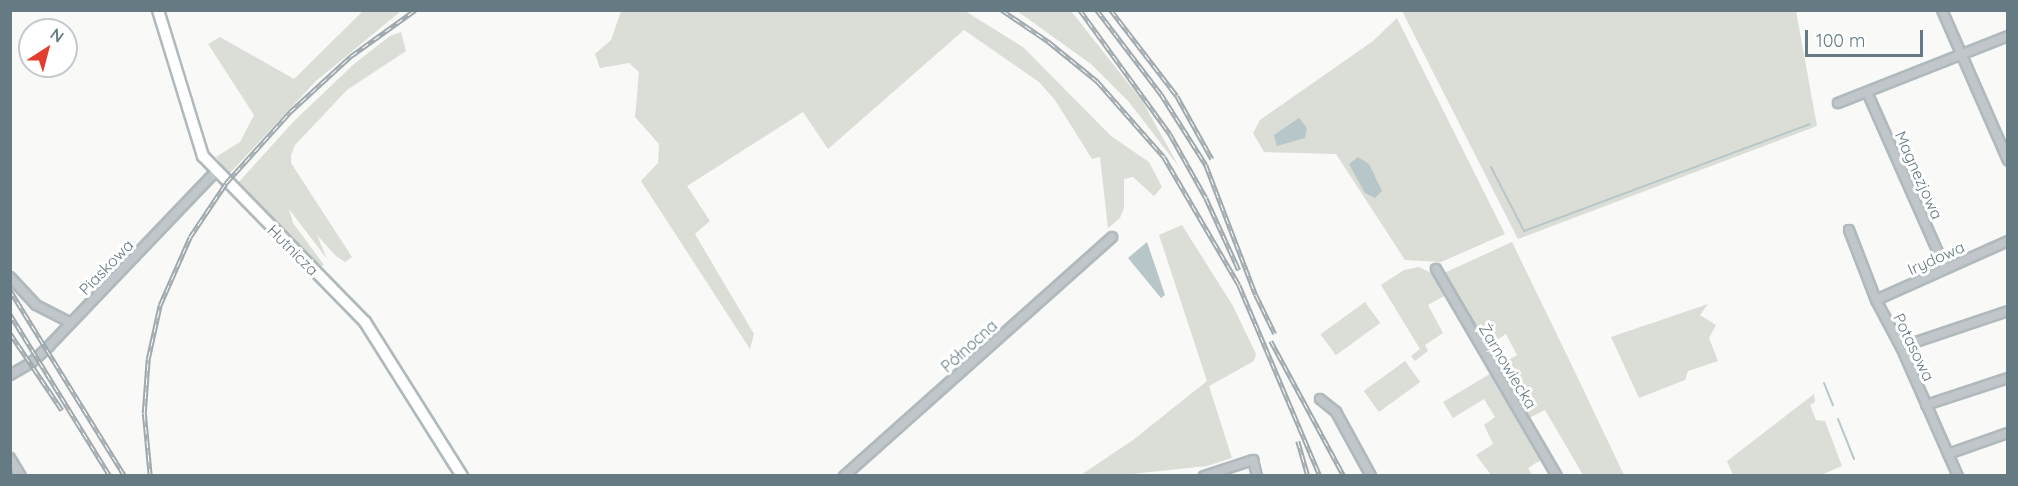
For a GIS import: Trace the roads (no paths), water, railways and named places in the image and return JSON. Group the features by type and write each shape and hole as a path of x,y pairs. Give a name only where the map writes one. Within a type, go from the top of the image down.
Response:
{"main road":[{"name":"Hutnicza","path":"158,10 196,142 215,172 366,322 462,476"}],"street":[{"path":"1942,10 2007,160"},
{"path":"1838,103 2007,36"},
{"name":"Magnezjowa","path":"1867,92 1946,268"},
{"name":"Piaskowa","path":"10,375 31,363 215,172"},
{"name":"Potasowa","path":"1849,230 1876,300 1901,347 1958,476"},
{"name":"Północna","path":"844,476 1112,237"},
{"name":"Irydowa","path":"1876,300 2007,241"},
{"name":"Żarnowiecka","path":"1436,269 1557,476"},
{"path":"10,277 36,305 71,323"},
{"path":"1901,347 2007,311"},
{"path":"1926,405 2007,378"},
{"path":"1320,399 1336,411 1371,476"},
{"path":"1948,454 2007,433"},
{"path":"10,458 21,476"},
{"path":"1204,476 1252,460 1257,476"}],"waterway":[{"path":"1491,167 1524,231 1810,124"},
{"path":"1824,383 1833,405"},
{"path":"1838,419 1854,459"}],"railway":[{"path":"150,476 144,413 148,359 160,305 190,237 226,183 290,112 351,56 415,10"},
{"path":"1002,10 1049,42 1097,81 1164,157 1239,285 1320,476"},
{"path":"1080,10 1170,134 1206,198 1239,270"},
{"path":"1097,10 1161,94 1206,165 1256,295 1275,334"},
{"path":"1111,10 1177,96 1212,159"},
{"path":"10,290 125,476"},
{"path":"10,314 110,476"},
{"path":"10,333 62,410"},
{"path":"1271,341 1344,476"},
{"path":"1298,441 1308,476"}]}
